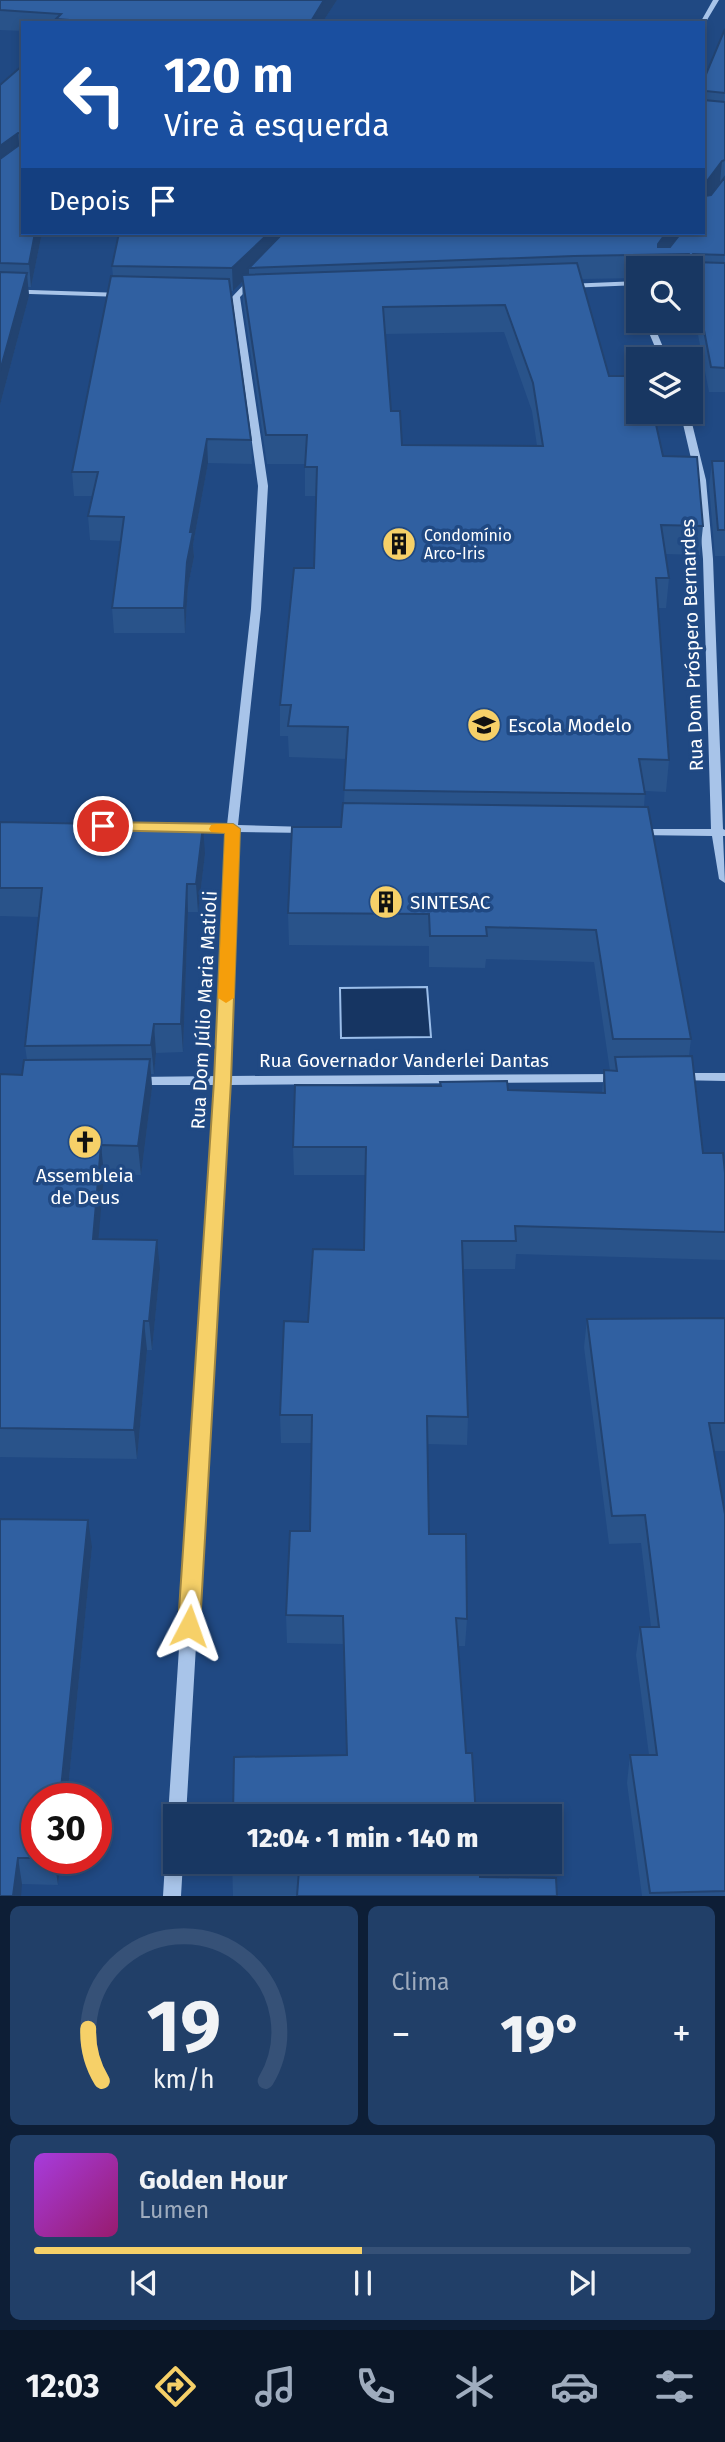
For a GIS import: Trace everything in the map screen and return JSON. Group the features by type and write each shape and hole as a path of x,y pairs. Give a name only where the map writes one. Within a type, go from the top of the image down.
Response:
{"street":[{"path":"704,21 716,0"},
{"name":"Rua Dom Júlio Maria Matioli","path":"178,1804 223,1081 233,829 256,609 263,486 236,297 263,270"},
{"path":"555,286 626,283"},
{"path":"0,291 139,295"},
{"name":"Rua Dom Próspero Bernardes","path":"687,424 701,480 708,559 725,879"},
{"path":"178,828 316,830"},
{"path":"620,832 721,833"},
{"path":"669,1077 725,1077"},
{"name":"Rua Governador Vanderlei Dantas","path":"125,1082 627,1078"},
{"path":"172,1896 173,1874"}],"water":[{"path":"427,987 431,1037 341,1038 340,988"}],"building":[{"path":"0,0 324,0 311,21 70,21 56,19 61,14 0,10"},
{"path":"725,29 725,93 705,92 705,77"},
{"path":"21,67 21,134 0,146 0,85"},
{"path":"705,100 725,102 725,160 705,184"},
{"path":"21,144 21,235 35,235 29,264 0,263 0,159"},
{"path":"725,177 725,255 574,256 249,268 281,235 665,235 658,247 670,247 679,235 705,235 705,196 711,195"},
{"path":"119,235 267,235 232,268 112,266"},
{"path":"703,262 725,263 725,368 711,367 703,325"},
{"path":"577,263 609,376 626,376 626,424 656,424 663,456 697,457 703,526 661,525 669,578 656,578 669,760 639,759 645,794 344,790 348,727 288,726 291,705 280,705 294,568 314,568 317,467 305,467 307,435 266,435 242,275","holes":["505,305 533,383 543,446 402,445 400,411 391,411 383,307"]},
{"path":"0,272 27,273 0,371"},
{"path":"111,276 229,279 251,440 207,439 190,532 193,532 187,562 184,608 112,608 124,517 88,516 98,472 72,472"},
{"path":"712,461 725,461 725,530 718,530"},
{"path":"343,803 648,807 691,1039 613,1039 596,930 486,927 487,936 430,936 429,914 288,913 292,827 341,827"},
{"path":"0,822 203,826 196,884 187,884 181,1024 154,1024 151,1045 25,1046 42,888 0,888"},
{"path":"692,1056 703,1153 723,1153 725,1232 515,1226 516,1241 462,1241 468,1417 427,1416 429,1534 466,1534 467,1619 456,1618 466,1753 472,1753 475,1804 233,1804 234,1757 347,1755 343,1616 286,1615 290,1531 310,1531 312,1415 280,1415 284,1321 308,1322 313,1249 364,1250 366,1147 293,1147 295,1085 441,1086 440,1082 507,1081 508,1090 605,1093 604,1070 617,1071 615,1057"},
{"path":"150,1059 138,1146 101,1145 93,1239 157,1240 149,1321 144,1321 134,1430 0,1428 0,1074 22,1075 24,1060"},
{"path":"725,1318 725,1423 709,1423 725,1514 725,1891 650,1893 630,1755 657,1755 640,1627 659,1627 645,1515 612,1516 587,1319"},
{"path":"0,1519 88,1520 62,1783 21,1783 21,1858 18,1858 13,1896 0,1896"},
{"path":"299,1874 480,1874 480,1877 556,1878 557,1896 297,1896"}],"slow traffic":[{"path":"216,829 233,829 226,998"}],"place":[{"name":"Condomínio Arco-Iris","path":"399,544"},
{"name":"Escola Modelo","path":"484,725"},
{"name":"SINTESAC","path":"386,902"},
{"name":"Assembleia de Deus","path":"85,1142"}],"route":[{"path":"103,826 233,829 223,1081 189,1626"}]}
